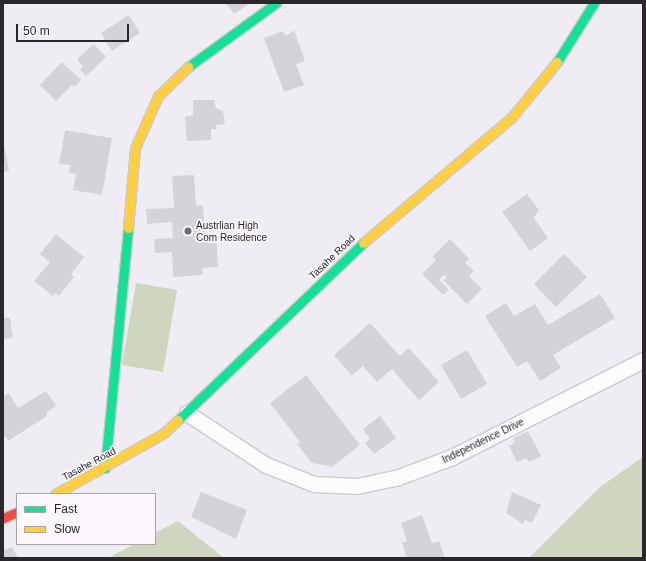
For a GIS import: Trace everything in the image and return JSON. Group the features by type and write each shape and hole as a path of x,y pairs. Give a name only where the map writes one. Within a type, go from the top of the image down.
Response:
{"street":[{"path":"105,468 135,148 158,96 184,69 276,3"},
{"name":"Tasahe Road","path":"57,493 105,468 164,433 187,413 360,244 512,117 565,52 594,3"},
{"name":"Independence Drive","path":"187,413 266,465 314,484 357,486 396,478 452,457 643,360"},
{"path":"3,518 16,512"}],"green space":[{"path":"136,283 177,290 163,372 122,365"},
{"path":"643,457 643,558 529,558 600,487"},
{"path":"178,521 224,558 108,558 132,545 156,545 156,532"}],"building":[{"path":"226,3 250,3 234,14"},
{"path":"129,15 140,33 112,51 101,33"},
{"path":"294,30 305,61 296,64 304,85 284,92 264,38 283,31 286,36"},
{"path":"94,44 106,57 86,76 80,70 83,67 77,59"},
{"path":"62,62 81,80 74,87 72,85 56,101 40,85"},
{"path":"193,100 214,100 216,108 223,111 225,124 216,125 217,129 211,129 211,140 187,141 185,117 193,115"},
{"path":"65,130 112,138 102,195 73,190 76,174 69,173 70,165 59,164"},
{"path":"3,139 9,171 3,172"},
{"name":"Austrlian High Com Residence","path":"194,175 196,206 203,205 205,238 216,238 218,267 202,268 203,275 173,277 172,252 155,253 154,239 173,238 172,222 147,224 146,209 174,208 172,176"},
{"path":"527,194 539,210 534,218 548,238 530,251 502,212"},
{"path":"56,234 84,257 71,274 74,277 59,296 55,293 53,296 34,281 50,262 40,254"},
{"path":"450,239 469,259 465,263 474,271 469,276 482,289 467,304 443,280 447,278 444,275 439,280 449,290 443,295 422,274 436,260 433,256"},
{"path":"564,254 587,277 556,307 534,284"},
{"path":"600,294 615,318 553,355 561,368 540,381 527,361 517,367 485,316 506,303 514,316 535,304 548,325"},
{"path":"3,318 10,318 13,338 3,339"},
{"path":"370,323 400,356 409,348 439,382 419,400 392,369 377,382 363,366 352,376 334,355"},
{"path":"467,350 487,384 461,399 441,365"},
{"path":"306,375 360,445 332,467 312,463 297,444 300,442 270,403"},
{"path":"46,391 56,406 47,412 47,416 8,441 6,437 3,439 3,397 9,393 18,408"},
{"path":"380,416 396,438 374,454 365,443 370,439 363,429"},
{"path":"528,431 541,456 529,462 526,458 517,462 509,446 515,442 513,438"},
{"path":"201,492 247,510 236,539 191,517"},
{"path":"512,492 541,505 532,523 525,520 523,524 506,513"},
{"path":"422,515 432,543 439,541 445,558 407,558 402,543 407,541 401,523"},
{"path":"12,547 18,558 3,558 3,551"}],"traffic: fast":[{"path":"188,67 276,3"},
{"path":"557,62 594,3"},
{"path":"105,468 128,228"},
{"path":"178,420 363,243"}],"traffic: slow":[{"path":"363,243 512,117 557,62"},
{"path":"128,228 135,148 158,96 188,67"},
{"path":"57,493 164,433 178,420"}],"traffic: jam":[{"path":"3,518 16,512"}],"place":[{"name":"Austrlian High Com Residence","path":"188,231"}]}
